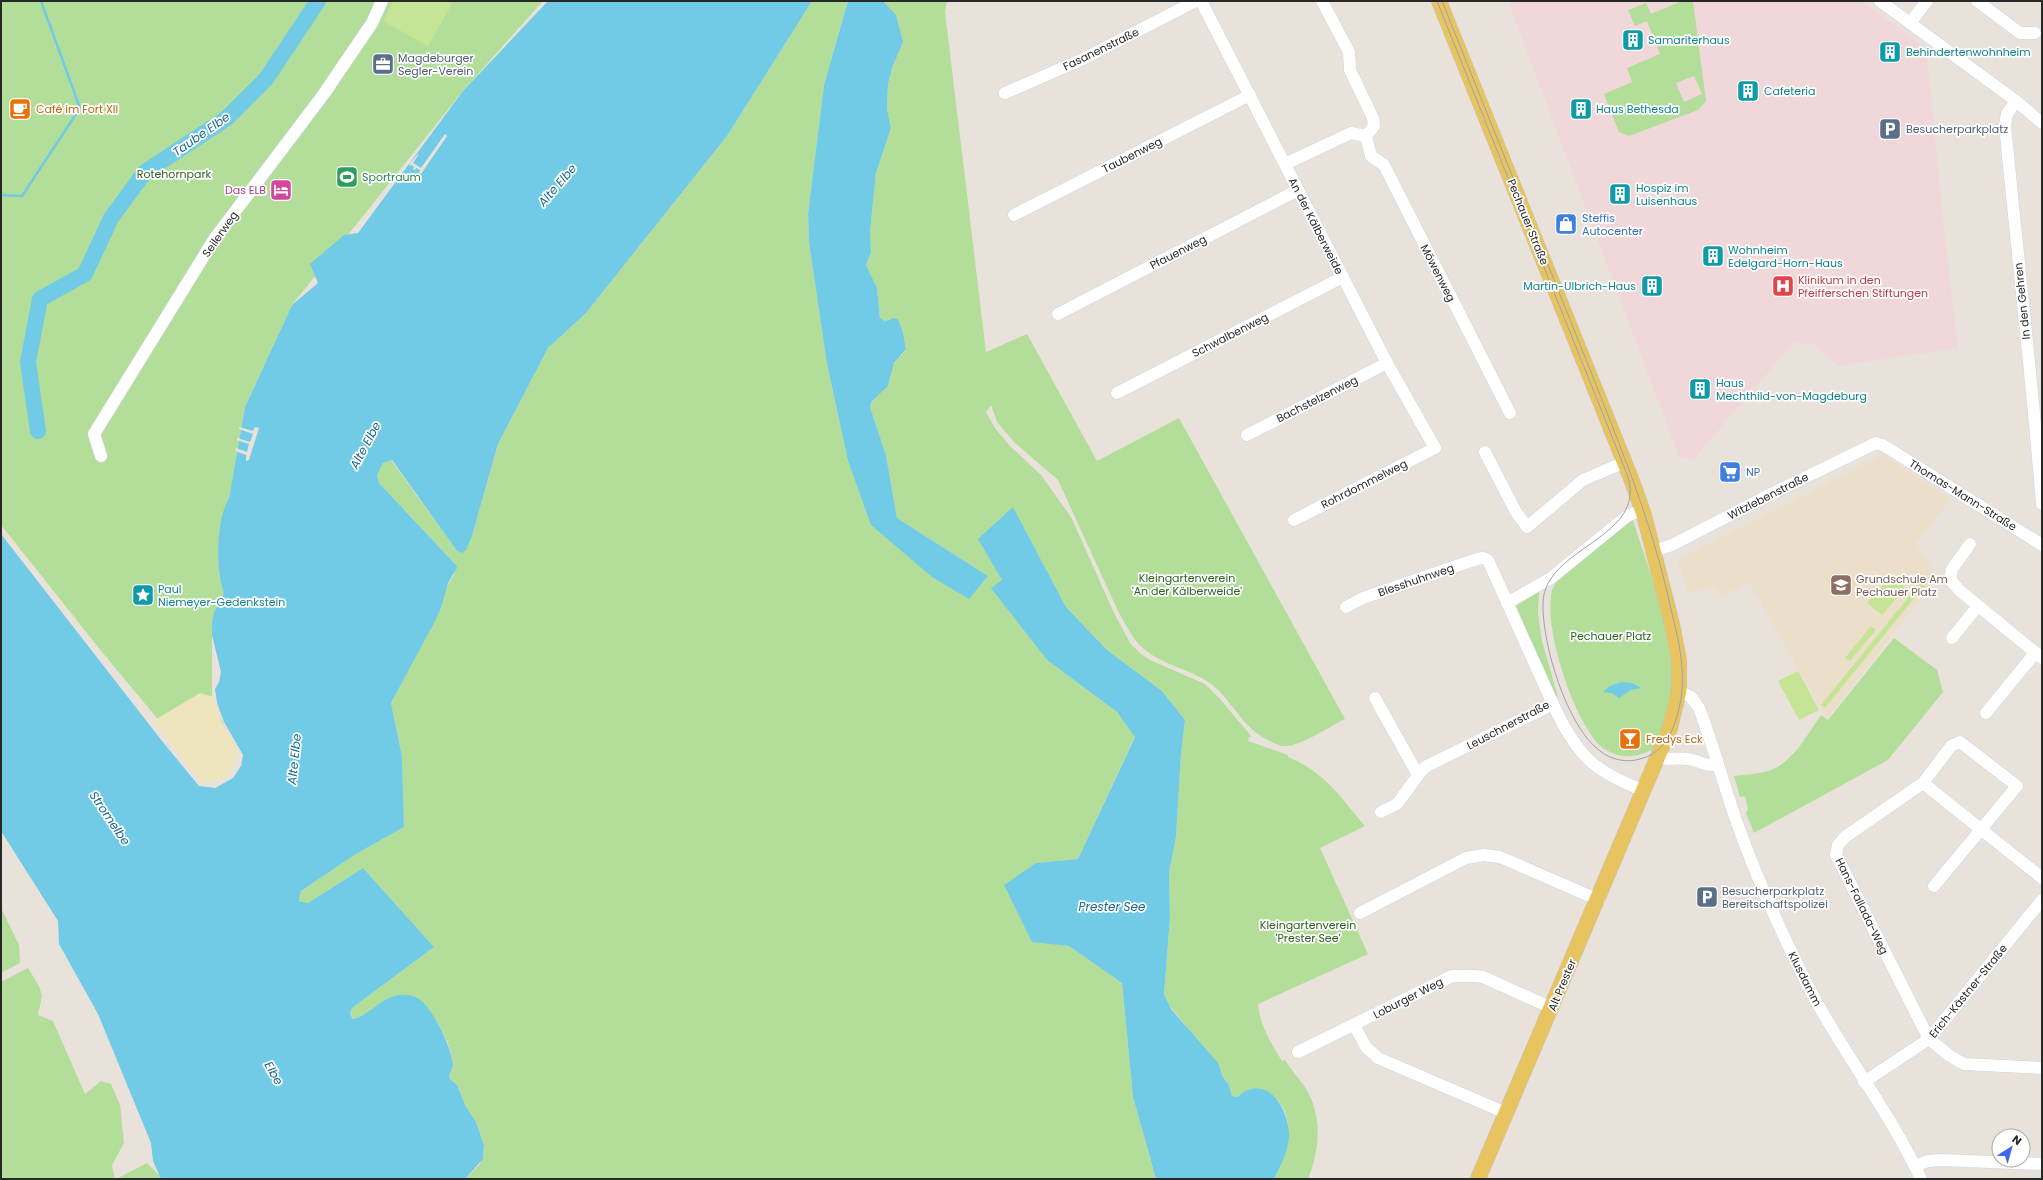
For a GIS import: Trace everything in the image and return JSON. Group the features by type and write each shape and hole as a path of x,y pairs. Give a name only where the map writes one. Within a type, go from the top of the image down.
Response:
{"main road":[{"name":"Pechauer Straße","path":"1440,1 1625,462 1642,510"},
{"path":"1642,510 1654,551 1677,644 1680,665 1679,691 1673,720 1645,791"},
{"name":"Alt Prester","path":"1478,1179 1645,791"}],"street":[{"name":"Seilerweg","path":"101,456 94,434 211,244 322,95 372,23 382,1"},
{"name":"Fasanenstraße","path":"1004,93 1083,59 1196,1"},
{"name":"An der Kälberweide","path":"1202,1 1387,364 1435,448"},
{"path":"1285,164 1351,133 1366,136 1374,126 1373,118 1350,70 1349,52 1322,1"},
{"path":"1880,1 2016,101 2042,123"},
{"path":"1910,23 1927,1"},
{"path":"1977,1 2020,33 2035,33"},
{"name":"Taubenweg","path":"1014,215 1250,95"},
{"name":"In den Gehren","path":"2016,101 2007,114 2005,125 2015,236 2033,396 2042,504"},
{"name":"Möwenweg","path":"1366,136 1371,156 1384,166 1510,413"},
{"name":"Pfauenweg","path":"1058,314 1298,190"},
{"name":"Schwalbenweg","path":"1118,393 1343,276"},
{"name":"Bachstelzenweg","path":"1247,435 1387,364"},
{"name":"Witzlebenstraße","path":"1654,551 1672,545 1874,444 1884,445"},
{"name":"Thomas-Mann-Straße","path":"1884,445 2042,545"},
{"name":"Rohrdommelweg","path":"1294,520 1435,448"},
{"path":"1485,452 1516,512 1527,527 1583,480 1625,462"},
{"path":"1507,603 1551,578 1627,516 1642,510"},
{"path":"1970,544 1952,569 1950,579 1959,590 2038,655 1986,712"},
{"name":"Blesshuhnweg","path":"1346,607 1363,598 1477,559 1482,558 1488,560"},
{"name":"Leuschnerstraße","path":"1381,812 1398,804 1427,766 1553,704 1488,560"},
{"path":"1952,638 1978,606"},
{"name":"Klusdamm","path":"1679,691 1691,697 1698,706 1744,843 1769,905 1814,998 1915,1166 1921,1179"},
{"path":"1375,698 1418,776"},
{"path":"1553,704 1570,735 1589,760 1612,775 1645,791"},
{"name":"Hans-Fallada-Weg","path":"1929,1039 1836,855 1838,845 1845,837 1923,782 1951,746 1960,742 2016,786 1934,886"},
{"path":"1661,751 1666,760 1690,759 1709,766 1718,765"},
{"path":"1923,782 2042,878"},
{"path":"1360,912 1466,858 1484,855 1500,858 1598,900"},
{"name":"Erich-Kästner-Straße","path":"1864,1082 1929,1039 2038,914 2042,900"},
{"name":"Loburger Weg","path":"1298,1052 1454,976 1483,977 1552,1008"},
{"path":"1354,1025 1366,1047 1378,1058 1506,1113"},
{"path":"1929,1039 1950,1056 1964,1064 2042,1068"},
{"path":"1915,1166 1928,1161 1941,1160 2042,1164"}],"shaded area":[{"name":"Klinikum in den Pfeifferschen Stiftungen","path":"1508,1 1862,1 1930,51 1927,55 1944,230 1958,348 1838,366 1815,345 1794,342 1693,460 1679,456"},
{"name":"Grundschule Am Pechauer Platz","path":"1882,455 1951,499 1916,543 1937,578 1827,719 1749,582 1721,597 1716,588 1687,593 1678,560"}],"green space":[{"name":"Rotehornpark","path":"1,1 543,1 462,92 292,305 245,407 229,498 225,508 220,532 218,559 221,583 224,593 214,612 212,622 212,698 235,751 201,771 102,652 1,525"},
{"path":"394,1 446,1 452,4 428,46 383,21"},
{"path":"812,1 848,1 824,85 808,213 809,243 827,364 848,461 872,525 988,576 897,518 886,455 870,407 871,403 887,386 895,362 906,349 903,332 898,319 894,318 885,321 880,318 877,288 866,265 871,252 870,232 876,173 891,128 887,109 888,84 893,65 896,15 883,1 947,1 945,12 986,352 1027,334 1097,461 1179,418 1345,719 1315,736 1298,743 1285,746 1278,745 1259,735 1252,729 1222,694 1207,681 1160,660 1143,648 1132,636 1118,611 1058,480 1014,442 997,422 991,405 986,412 995,428 1009,445 1041,475 1071,517 1114,613 1130,643 1141,654 1150,660 1205,684 1220,699 1252,737 1249,737 1248,741 1288,755 1288,757 1312,770 1331,786 1365,826 1320,848 1368,954 1258,1004 1261,1020 1270,1041 1282,1061 1285,1060 1305,1087 1315,1109 1318,1133 1317,1144 1308,1179 1274,1179 1283,1160 1288,1140 1288,1126 1283,1107 1271,1094 1263,1090 1255,1089 1246,1091 1237,1097 1232,1096 1229,1085 1223,1077 1220,1068 1169,1005 1164,994 1170,918 1169,873 1176,837 1181,754 1185,720 1162,691 1107,650 1066,607 1013,508 1002,581 992,588 1047,660 1117,712 1135,736 1078,859 1036,863 1032,941 1069,946 1122,983 1133,1097 1156,1179 465,1179 480,1164 484,1154 484,1145 476,1122 466,1107 457,1085 449,1078 453,1065 452,1055 436,1020 419,999 377,1005 367,1013 354,1019 350,1014 352,1008 434,947 363,868 308,903 299,901 301,891 356,854 404,827 402,756 391,703 441,608 445,589 454,575 456,565 379,483 377,475 383,463 391,460 457,551 472,536 498,444 548,348 586,313 727,136"},
{"path":"1682,1 1693,1 1706,101 1698,110 1629,136 1619,132 1604,94 1632,82 1627,68 1660,54 1647,21 1635,26 1628,10 1646,3 1651,14","holes":["1694,76 1702,94 1684,102 1676,83"]},
{"name":"Pechauer Platz","path":"1633,520 1656,589 1668,637 1672,685 1669,714 1654,749 1642,754 1624,756 1606,750 1595,739 1583,722 1563,674 1556,649 1550,603 1553,588 1558,580 1575,563 1627,522"},
{"path":"1891,576 1905,588 1882,615 1867,603"},
{"path":"1924,578 1928,581 1825,708 1821,705"},
{"name":"Pechauer Platz","path":"1539,591 1538,613 1542,641 1558,697 1555,696 1515,607"},
{"path":"1871,626 1876,630 1850,661 1845,658"},
{"path":"1894,638 1937,670 1943,692 1888,760 1754,833 1746,813 1748,810 1745,796 1740,797 1734,776 1765,772 1783,763 1798,748 1821,715 1828,720"},
{"path":"1798,671 1819,710 1799,720 1778,681"},
{"path":"1,908 19,945 20,963 1,973"},
{"path":"28,968 39,986 42,996 38,1015 53,1021 85,1094 101,1081 111,1084 120,1105 124,1143 112,1165 115,1179 1,1179 1,982"},
{"path":"147,1163 160,1176 160,1179 116,1179"}],"sand":[{"path":"200,693 214,697 221,721 237,749 237,760 225,778 214,781 201,782 153,721"}],"water":[{"path":"548,1 812,1 727,136 586,313 548,348 498,444 472,536 466,550 462,553 457,551 392,460 383,463 377,475 379,483 456,565 457,568 448,583 441,608 434,623 391,703 402,756 404,827 356,854 301,891 299,901 308,903 363,868 434,947 352,1008 350,1014 353,1019 357,1018 367,1013 385,1000 401,995 413,996 424,1003 430,1010 440,1028 449,1048 453,1064 449,1078 457,1085 466,1107 476,1122 484,1145 483,1159 465,1179 161,1179 153,1161 151,1143 98,1014 59,944 58,921 1,831 1,534 162,741 199,786 215,788 233,778 241,766 243,755 224,722 217,703 215,689 219,682 221,672 212,635 212,622 214,612 224,593 219,572 219,532 221,519 229,498 245,407 292,305 318,283 310,264 344,235 358,233 463,91"},
{"path":"848,1 883,1 896,15 903,42 893,65 888,84 887,109 891,128 876,173 870,232 871,252 866,265 877,288 880,318 885,321 894,318 898,319 903,332 906,349 894,363 888,386 872,401 870,407 886,455 897,518 988,576 969,599 932,577 871,525 848,461 827,364 809,243 808,213 824,85"},
{"name":"Prester See","path":"1013,507 1066,607 1107,650 1162,691 1185,720 1181,754 1176,837 1169,873 1170,918 1164,994 1171,1009 1218,1063 1223,1077 1229,1085 1232,1096 1237,1097 1247,1090 1257,1088 1265,1090 1273,1095 1279,1102 1287,1122 1289,1138 1284,1156 1274,1179 1156,1179 1133,1097 1122,983 1069,946 1032,942 1004,885 1036,863 1078,859 1135,737 1117,712 1047,660 991,588 1002,580 978,539"},
{"path":"1621,682 1632,683 1641,688 1631,690 1619,698 1612,693 1603,692 1610,686"}],"pier":[{"path":"445,134 447,136 421,174 419,173 420,170 416,168 415,170 413,169 414,167 412,165 409,166 409,162 411,162 419,154 413,163 421,168"},
{"path":"239,427 253,431 255,427 259,428 249,460 246,461 246,455 235,451 236,448 247,452 249,444 237,440 237,438 250,442 253,434 239,429"}],"waterway":[{"path":"1,195 22,196 80,108 41,1"},
{"name":"Taube Elbe","path":"38,431 28,362 40,299 85,274 111,218 145,172 227,118 266,79 318,1"}],"tram line":[{"path":"1437,1 1627,474 1630,496 1624,514 1611,528 1559,568 1548,584 1543,604 1544,621 1552,662 1567,704 1577,724 1588,739 1600,751 1609,757 1625,761 1640,759 1656,752 1668,739 1678,714 1682,692 1680,653 1663,574 1645,514 1624,455 1442,1"}],"place":[{"name":"Samariterhaus","path":"1633,40"},
{"name":"Behindertenwohnheim","path":"1890,52"},
{"name":"Magdeburger Segler-Verein","path":"383,64"},
{"name":"Cafeteria","path":"1748,91"},
{"name":"Café im Fort XII","path":"20,109"},
{"name":"Haus Bethesda","path":"1581,109"},
{"name":"Besucherparkplatz","path":"1890,129"},
{"name":"Sportraum","path":"347,177"},
{"name":"Das ELB","path":"281,190"},
{"name":"Hospiz im Luisenhaus","path":"1620,194"},
{"name":"Steffis Autocenter","path":"1566,224"},
{"name":"Wohnheim Edelgard-Horn-Haus","path":"1713,256"},
{"name":"Martin-Ulbrich-Haus","path":"1652,286"},
{"name":"Klinikum in den Pfeifferschen Stiftungen","path":"1783,286"},
{"name":"Haus Mechthild-von-Magdeburg","path":"1700,389"},
{"name":"NP","path":"1730,472"},
{"name":"Grundschule Am Pechauer Platz","path":"1841,585"},
{"name":"Paul Niemeyer-Gedenkstein","path":"143,595"},
{"name":"Fredys Eck","path":"1630,739"},
{"name":"Besucherparkplatz Bereitschaftspolizei","path":"1707,897"}],"water label":[{"name":"Alte Elbe","path":"557,185"},
{"name":"Alte Elbe","path":"365,445"},
{"name":"Alte Elbe","path":"294,759"},
{"name":"Stromelbe","path":"110,818"},
{"name":"Elbe","path":"274,1073"}],"park label":[{"name":"Kleingartenverein 'An der Kälberweide'","path":"1187,584"},
{"name":"Kleingartenverein 'Prester See'","path":"1308,931"}]}
